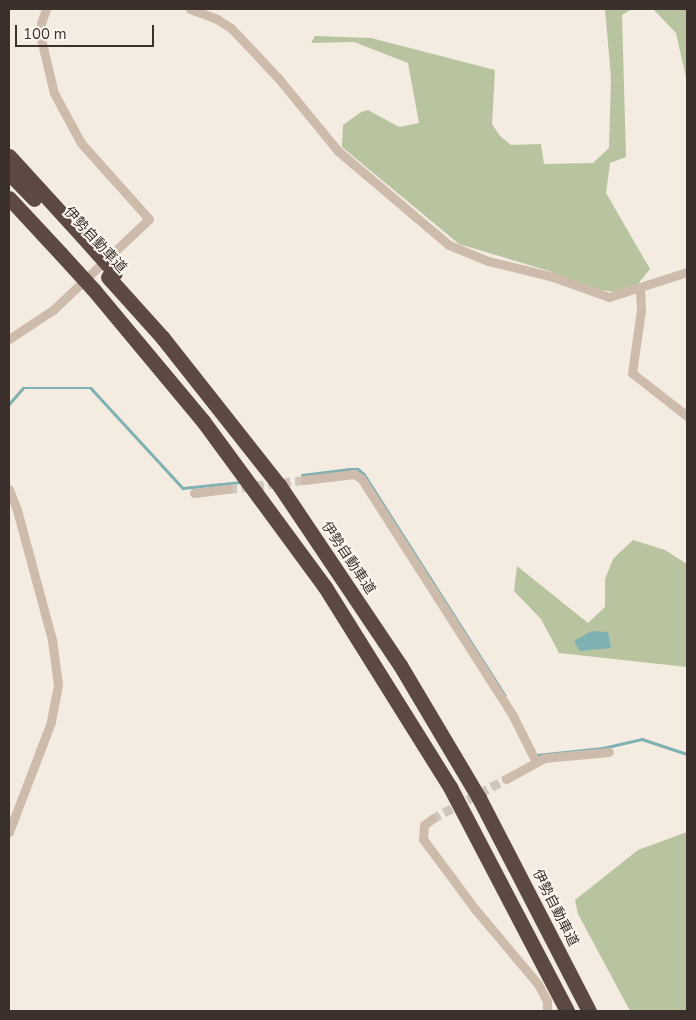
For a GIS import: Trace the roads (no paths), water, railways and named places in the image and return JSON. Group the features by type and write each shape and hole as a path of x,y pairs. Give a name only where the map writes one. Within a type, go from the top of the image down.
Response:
{"highway":[{"path":"9,156 80,240"},
{"name":"伊勢自動車道","path":"9,173 80,240 112,275 279,485 400,665 479,798 589,1011"},
{"path":"9,198 93,289 203,421 325,587 441,773 497,874 567,1011"}],"street":[{"path":"9,339 53,310 149,219 81,143 54,92 41,39 40,24 46,9"},
{"path":"190,9 217,19 231,28 279,79 338,151 449,245 488,261 550,276 603,296 640,290 687,272"},
{"path":"640,290 641,310 632,373 687,416"},
{"path":"304,480 354,474 361,478 513,716 536,762"},
{"path":"194,493 228,489"},
{"path":"9,490 18,510 52,640 58,685 51,722 9,832"},
{"path":"506,779 551,756 609,752"},
{"path":"432,819 424,825 423,839 475,909 543,991 547,1011"}],"water":[{"path":"592,631 608,632 611,648 580,651 574,641"}],"waterway":[{"path":"9,404 23,388 91,388 183,488 241,482"},
{"path":"302,475 350,469 358,469 364,474 505,695"},
{"path":"537,755 603,748 642,739 687,754"}],"tunnel":[{"path":"228,489 304,480"},
{"path":"432,819 506,779"}]}
